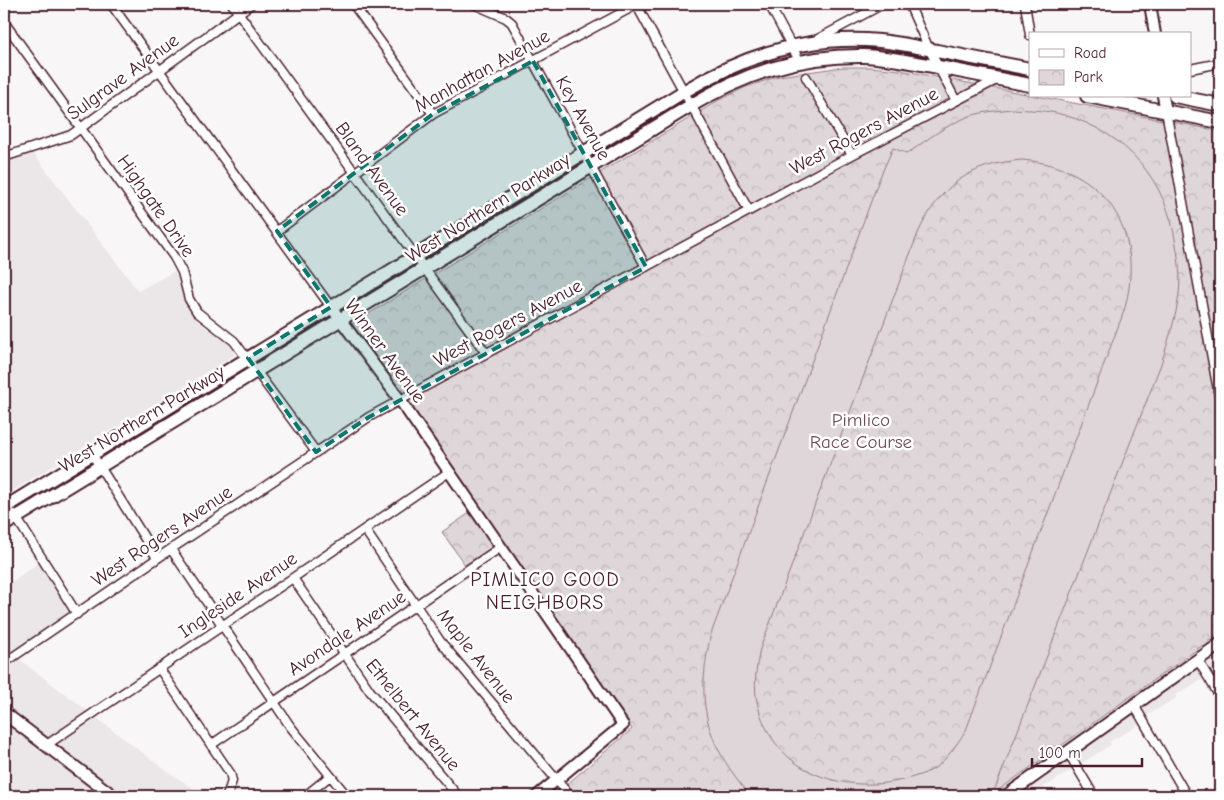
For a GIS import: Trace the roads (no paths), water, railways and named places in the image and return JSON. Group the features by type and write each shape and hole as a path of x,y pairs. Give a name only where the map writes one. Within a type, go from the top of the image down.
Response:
{"main road":[{"name":"West Northern Parkway","path":"6,506 683,92 721,70 752,56 811,43 866,40 905,44 1029,69"},
{"name":"West Northern Parkway","path":"4,525 690,106 741,79 800,62 865,56 1029,85"},
{"path":"1098,98 1220,122"},
{"path":"1185,98 1220,105"},
{"path":"1006,796 1220,644"},
{"path":"4,713 113,796"}],"street":[{"name":"Winner Avenue","path":"111,4 400,400 623,725 557,780"},
{"name":"Bland Avenue","path":"232,4 486,353"},
{"name":"Sulgrave Avenue","path":"4,157 61,140 71,135 251,4"},
{"path":"353,4 433,114"},
{"name":"Key Avenue","path":"474,4 510,20 646,267"},
{"path":"637,4 690,106 749,211"},
{"name":"Manhattan Avenue","path":"277,231 433,114 637,4"},
{"path":"769,4 800,62"},
{"path":"811,43 883,4"},
{"path":"909,4 929,49 956,101"},
{"path":"1025,4 1030,32"},
{"path":"1150,4 1154,32"},
{"name":"Highgate Drive","path":"4,22 179,265 193,306 208,321 228,334 248,358 316,452"},
{"path":"1192,69 1220,63"},
{"path":"806,76 852,155"},
{"name":"West Rogers Avenue","path":"4,663 351,428 852,155 998,79"},
{"path":"1164,98 1220,401"},
{"path":"92,454 157,558"},
{"name":"Ingleside Avenue","path":"45,746 449,472"},
{"path":"6,506 16,518 77,614"},
{"name":"Maple Avenue","path":"365,530 447,650 570,796"},
{"name":"Avondale Avenue","path":"211,744 501,547"},
{"path":"171,549 300,739 347,796"},
{"name":"Ethelbert Avenue","path":"294,578 370,691 458,796"},
{"path":"1198,660 1220,697"},
{"path":"159,668 232,778 227,796"},
{"path":"1134,705 1187,796"},
{"path":"1068,752 1094,796"},
{"path":"306,796 330,776"},
{"path":"537,796 557,780"}],"district":[{"name":"PIMLICO GOOD NEIGHBORS","path":"545,590"}],"park label":[{"name":"Pimlico Race Course","path":"861,431"}]}
